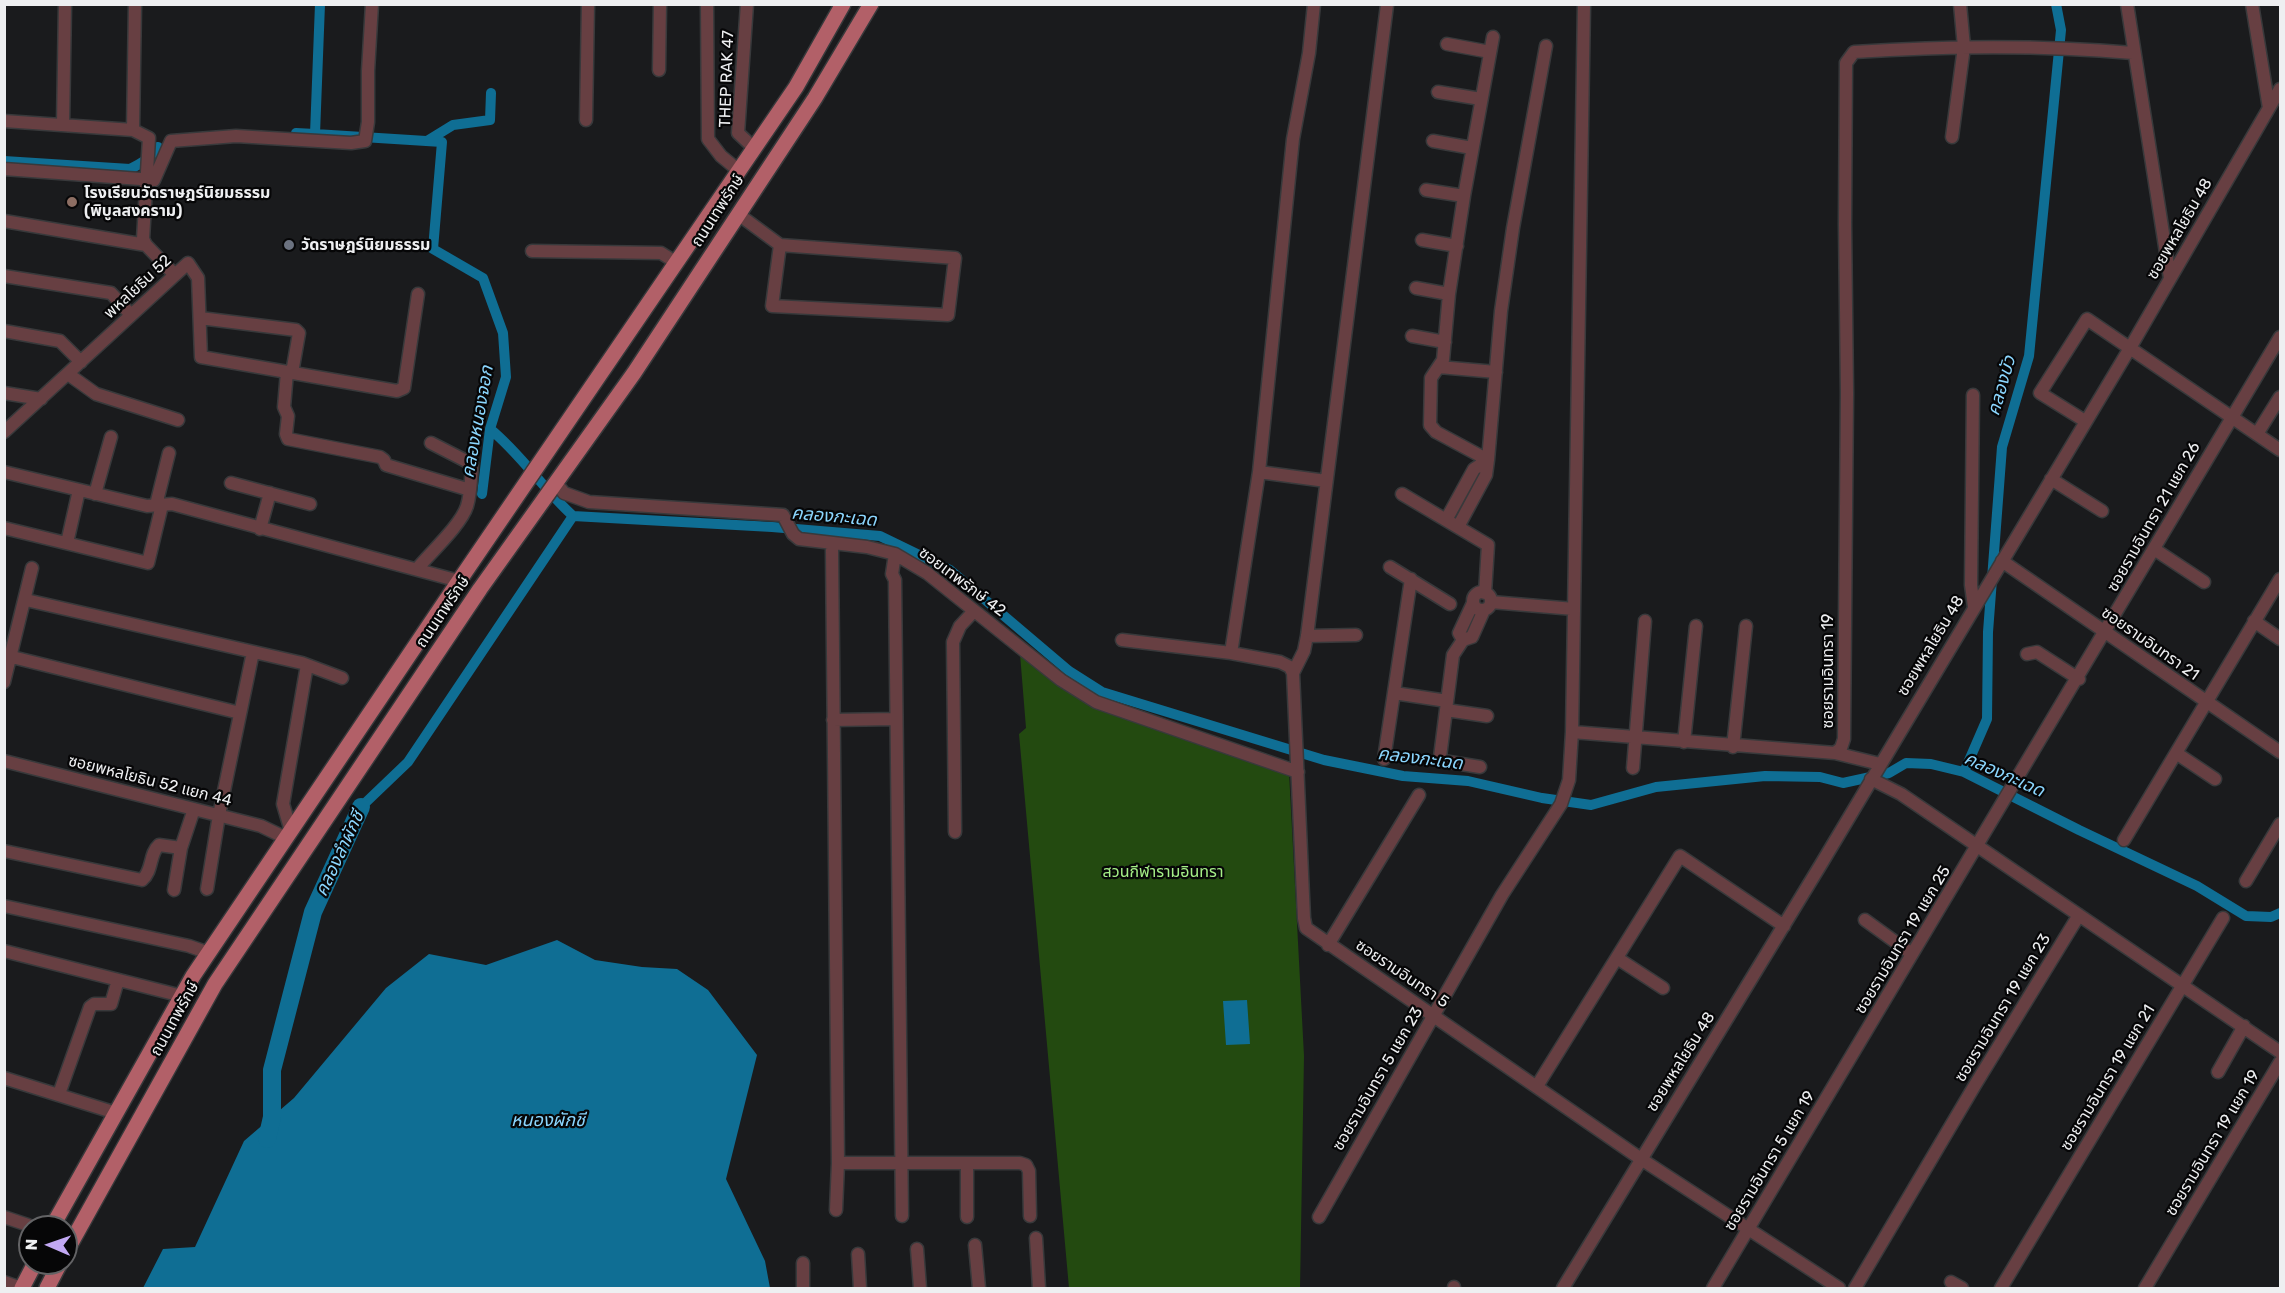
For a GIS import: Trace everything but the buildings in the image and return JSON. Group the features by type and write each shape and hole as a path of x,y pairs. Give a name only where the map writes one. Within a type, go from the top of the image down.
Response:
{"main road":[{"name":"ถนนเทพรักษ์","path":"58,1215 182,996 209,953 796,87 843,4"},
{"name":"ถนนเทพรักษ์","path":"78,1229 215,984 480,589 634,373 815,98 871,4"},
{"path":"62,1208 66,1219 79,1220 85,1216"}],"street":[{"path":"63,125 65,4"},
{"path":"133,130 135,4"},
{"path":"4,169 154,180 171,141 236,136 351,143 365,141 368,122 372,4"},
{"path":"586,120 588,4"},
{"path":"659,70 660,4"},
{"path":"707,4 708,139 721,156 738,170"},
{"name":"THEP RAK 47","path":"747,4 738,133 754,149"},
{"path":"1231,653 1259,472 1293,139 1309,53 1314,4"},
{"name":"ซอยรามอินทรา 5 แยก 23","path":"1319,1217 1502,895 1561,804 1567,791 1572,732 1584,4"},
{"path":"1952,137 1964,47 1960,4"},
{"path":"2127,4 2133,54 2170,278"},
{"path":"2252,4 2269,108"},
{"path":"1293,673 1304,651 1307,636 1387,5"},
{"path":"1488,460 1436,432 1430,425 1431,378 1443,360 1456,246 1492,38"},
{"path":"1447,45 1490,52"},
{"path":"1458,527 1486,475 1501,311 1513,228 1546,46"},
{"path":"1964,47 2073,48 2133,54"},
{"name":"ซอยรามอินทรา 19","path":"1572,732 1733,747 1835,753 1841,748 1844,739 1847,393 1846,63 1854,51 1964,47"},
{"name":"ซอยพหลโยธิน 48","path":"1563,1288 1784,926 2130,348 2280,89"},
{"path":"1438,92 1481,99"},
{"path":"4,121 133,130 149,138 144,239 146,245 175,275"},
{"path":"1433,141 1472,148"},
{"path":"1426,190 1464,196"},
{"path":"738,214 780,245 954,258 948,315 772,306 780,245"},
{"path":"4,221 146,245"},
{"path":"1422,240 1456,246"},
{"path":"532,251 661,253 677,263"},
{"name":"พหลโยธิน 52","path":"4,432 188,263 198,278 201,357 290,373"},
{"path":"4,276 111,293 131,315"},
{"path":"1416,288 1449,294"},
{"path":"290,373 397,391 404,388 418,294"},
{"path":"200,318 298,331 284,407 288,416 286,434 288,439 380,457 387,466 470,490"},
{"path":"2085,421 2040,393 2087,319 2280,450"},
{"path":"4,332 60,341 81,362"},
{"path":"1412,336 1445,342"},
{"name":"ซอยรามอินทรา 21 แยก 26","path":"2007,797 2280,337"},
{"path":"1439,367 1496,372"},
{"path":"68,374 96,394 178,420"},
{"path":"4,393 41,399"},
{"path":"1972,395 1971,585 1977,602"},
{"path":"2257,434 2280,398"},
{"path":"95,494 111,437"},
{"path":"417,569 461,517 467,506 470,490 472,464 431,443"},
{"path":"4,528 148,562 169,453"},
{"path":"1446,520 1474,469 1488,460"},
{"path":"4,472 147,506 172,504 459,581"},
{"path":"1259,472 1326,481"},
{"path":"2051,479 2102,510"},
{"path":"231,483 310,504"},
{"name":"ซอยเทพรักษ์ 42","path":"555,486 564,493 589,502 774,513 783,515 793,534 803,540 867,547 895,554 927,573 1061,680 1096,702 1298,772"},
{"path":"67,543 79,490"},
{"path":"260,529 270,493"},
{"path":"1402,494 1488,545 1483,602 1459,633 1463,640 1453,656 1440,760 1480,766"},
{"path":"2154,549 2204,582"},
{"path":"832,550 838,1163 836,1210"},
{"path":"895,554 892,574 895,580 902,1216"},
{"path":"895,580 901,575 908,561"},
{"name":"ซอยรามอินทรา 21","path":"2000,565 2106,633 2280,752"},
{"path":"1390,567 1450,604"},
{"path":"4,682 26,600 32,568"},
{"path":"1384,759 1411,579"},
{"path":"2124,840 2280,579"},
{"path":"26,600 307,665 342,678"},
{"path":"1483,602 1574,609"},
{"path":"955,832 953,642 960,626 974,611"},
{"path":"1633,768 1646,621"},
{"path":"2254,621 2280,639"},
{"path":"1684,742 1696,626"},
{"path":"1733,747 1746,626"},
{"path":"1307,636 1356,635"},
{"path":"1122,640 1231,653 1280,662 1290,667 1293,673"},
{"path":"207,889 219,815 253,652"},
{"path":"2027,654 2037,652 2079,679"},
{"path":"12,657 240,713"},
{"path":"289,834 283,804 307,665"},
{"name":"ซอยรามอินทรา 5","path":"1293,673 1306,928 1641,1159 1839,1288"},
{"path":"1394,693 1487,716"},
{"path":"832,720 896,719"},
{"path":"1835,753 1880,764"},
{"path":"2176,753 2215,779"},
{"name":"ซอยพหลโยธิน 52 แยก 44","path":"4,761 289,834"},
{"path":"1871,779 1901,794 2280,1052"},
{"path":"1328,945 1419,795"},
{"name":"ซอยรามอินทรา 19 แยก 25","path":"1855,1051 2007,797"},
{"path":"174,890 181,848 194,809"},
{"path":"2246,881 2280,824"},
{"path":"4,851 142,880 147,876 154,848 159,845 181,848"},
{"path":"1537,1086 1680,856 1784,926"},
{"path":"4,906 189,946 209,953"},
{"name":"ซอยรามอินทรา 19 แยก 23","path":"1855,1288 2079,915"},
{"name":"ซอยรามอินทรา 19 แยก 21","path":"2001,1288 2223,918"},
{"path":"1865,920 1912,954"},
{"path":"4,951 182,996"},
{"path":"1617,958 1663,988"},
{"path":"59,1094 90,1007 94,1004 111,1004 118,980"},
{"path":"2218,1072 2244,1026"},
{"name":"ซอยรามอินทรา 5 แยก 19","path":"1713,1288 1855,1051"},
{"name":"ซอยรามอินทรา 19 แยก 19","path":"2145,1288 2280,1062"},
{"path":"4,1078 116,1113"},
{"path":"838,1163 1020,1163 1026,1165 1029,1171 1030,1216"},
{"path":"967,1164 967,1217"},
{"path":"1036,1238 1040,1288"},
{"path":"975,1245 979,1288"},
{"path":"916,1249 920,1288"},
{"path":"858,1254 860,1288"},
{"path":"802,1263 803,1288"},
{"path":"4,1282 22,1288"}],"green space":[{"name":"สวนกีฬารามอินทรา","path":"1020,654 1064,690 1094,706 1289,772 1304,1056 1300,1288 1069,1288 1019,734 1026,728"}],"water":[{"name":"หนองผักชี","path":"557,940 595,960 642,967 677,969 708,990 757,1055 726,1179 765,1261 770,1288 143,1288 163,1249 195,1247 244,1141 294,1098 386,988 429,954 486,965"},
{"path":"1247,1000 1250,1044 1226,1045 1223,1001"}],"waterway":[{"name":"คลองหนองจอก","path":"320,4 315,134 442,142 433,249 483,278 503,333 506,377 490,429 482,494"},
{"name":"คลองบัว","path":"1964,772 1987,719 1988,632 2002,447 2029,356 2061,30 2056,4"},
{"path":"427,141 453,125 490,120 491,93"},
{"path":"296,133 315,134"},
{"path":"4,161 130,169 146,160 158,147"},
{"name":"คลองลำผักชี","path":"361,807 408,762 573,516 512,449 490,429"},
{"name":"คลองกะเฉด","path":"573,516 772,527 880,536 950,570 1069,671 1102,692 1324,760 1403,776 1468,781 1542,798 1591,805 1656,787 1765,776 1820,777 1843,783 1889,773 1906,763 1931,764 1964,772 2197,886 2246,916 2271,917 2280,913"},
{"name":"คลองลำผักชี","path":"267,1139 272,1117 272,1070 313,912 361,807"}],"place":[{"name":"โรงเรียนวัดราษฎร์นิยมธรรม (พิบูลสงคราม)","path":"72,202"},
{"name":"วัดราษฎร์นิยมธรรม","path":"289,245"}]}
